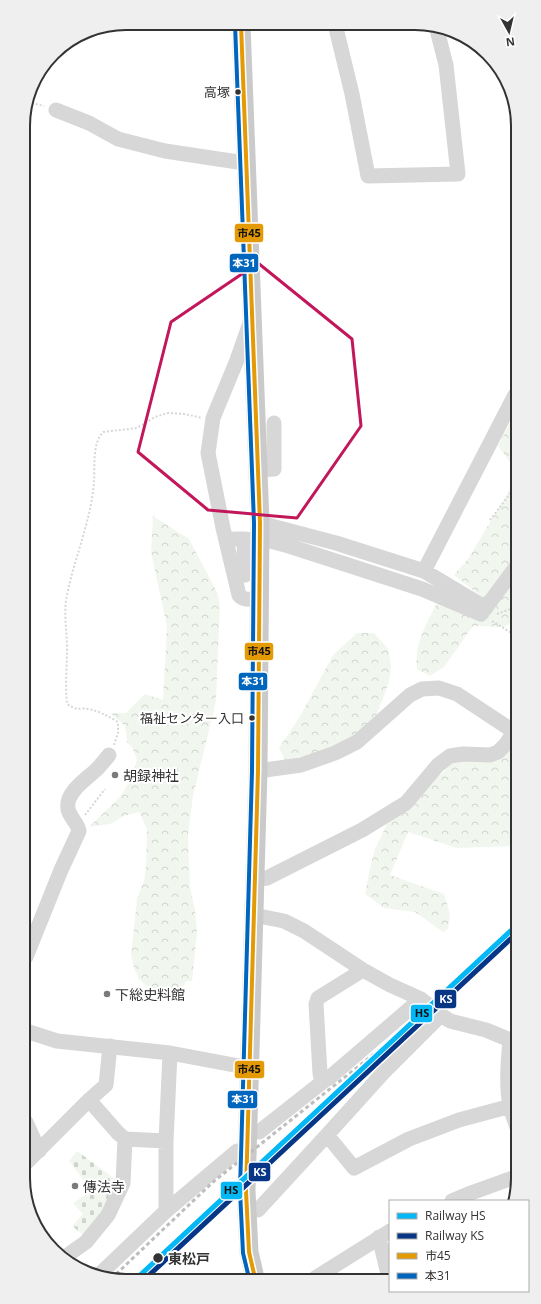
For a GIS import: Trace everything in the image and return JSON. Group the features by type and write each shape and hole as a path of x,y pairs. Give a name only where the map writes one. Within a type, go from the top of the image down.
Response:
{"main road":[{"path":"241,30 260,524 258,771 246,1213 249,1252 254,1274"}],"street":[{"path":"336,30 352,94 368,176 458,174 446,65 438,33"},
{"path":"56,110 89,123 118,139 165,151 246,162"},
{"path":"243,575 225,540 208,453 213,418 237,360 250,321 252,310"},
{"path":"424,571 511,403"},
{"path":"258,470 274,469 274,423"},
{"path":"260,524 336,543 424,571 484,613"},
{"path":"225,540 244,539 270,541 289,546 422,589 484,613"},
{"path":"244,539 243,575 238,595 241,598 260,599"},
{"path":"484,613 511,574"},
{"path":"258,771 301,765 335,753 357,742 410,694 422,689 439,688 457,694 511,729"},
{"path":"255,880 267,878 348,837 406,803 438,765 450,756 463,754 490,755 498,752 511,737"},
{"path":"30,947 61,870 79,831 79,828 69,814 68,801 71,794 78,786 97,769 109,755"},
{"path":"254,915 284,921 304,931 390,986 421,999 450,1021 486,1030 511,1039"},
{"path":"325,1080 321,1078 320,1073 316,1004 318,998 363,970"},
{"path":"260,1132 329,1078 421,999"},
{"path":"258,1210 383,1073 441,1015"},
{"path":"30,1032 57,1041 170,1053 250,1068"},
{"path":"30,1159 89,1100 106,1086 110,1046"},
{"path":"166,1211 166,1141 170,1053"},
{"path":"511,1053 507,1071 511,1090"},
{"path":"89,1100 118,1134 125,1139 166,1141"},
{"path":"326,1135 354,1168 409,1140 459,1120 511,1106"},
{"path":"30,1131 39,1151"},
{"path":"69,1254 86,1242 108,1214 123,1183 125,1139"},
{"path":"102,1271 166,1211 237,1151"},
{"path":"454,1200 471,1192 511,1178"},
{"path":"321,1274 384,1234 389,1271"}],"path":[{"path":"33,103 56,110"},
{"path":"109,755 114,747 118,733 118,722 107,715 86,709 75,709 67,704 66,693 67,648 64,623 66,600 88,516 94,483 95,457 99,436 103,432 137,428 155,417 168,413 185,414 202,418 213,418"},
{"path":"490,520 511,493"},
{"path":"484,613 511,610"},
{"path":"484,613 511,634"},
{"path":"84,816 105,789"}],"highlighted area":[{"path":"258,263 352,339 361,426 297,518 208,510 138,452 171,322"}],"green space":[{"path":"511,421 511,463 498,446"},
{"path":"511,487 511,623 504,627 473,626 444,667 430,676 417,669 417,650 422,634 438,601 492,605 454,575 468,559"},
{"path":"153,516 189,539 218,594 220,606 216,701 193,796 188,835 190,887 195,910 197,932 192,981 186,981 177,1000 153,992 139,979 134,968 131,955 137,899 144,881 146,866 147,829 139,812 124,816 110,824 89,827 121,796 132,777 137,759 132,747 127,742 125,726 110,713 126,713 145,694 163,700 167,627 151,552"},
{"path":"357,633 374,633 388,649 391,665 389,682 377,714 354,737 335,749 285,760 279,748 299,718 333,655"},
{"path":"511,749 511,846 457,848 408,832 390,875 444,894 450,914 448,929 443,932 415,912 384,908 365,894 375,849 389,820 436,777 443,773 450,760"},
{"path":"77,1151 119,1182 115,1191 86,1237 72,1226 83,1214 73,1203 92,1191 69,1161"}],"railway":[{"path":"117,1273 213,1182 399,1034"}],"rail line":[{"name":"HS","path":"141,1274 511,931"},
{"name":"KS","path":"150,1274 511,939"}],"transit line":[{"name":"本31","path":"235,30 254,523 252,771 240,1191 243,1253 248,1274"},
{"name":"市45","path":"241,30 260,523 258,771 246,1191 249,1252 254,1274"}],"place":[{"name":"高塚","path":"238,92"},
{"name":"福祉センター入口","path":"252,718"},
{"name":"胡録神社","path":"115,775"},
{"name":"下総史料館","path":"107,994"},
{"name":"傳法寺","path":"75,1186"},
{"name":"東松戸","path":"158,1258"}]}
